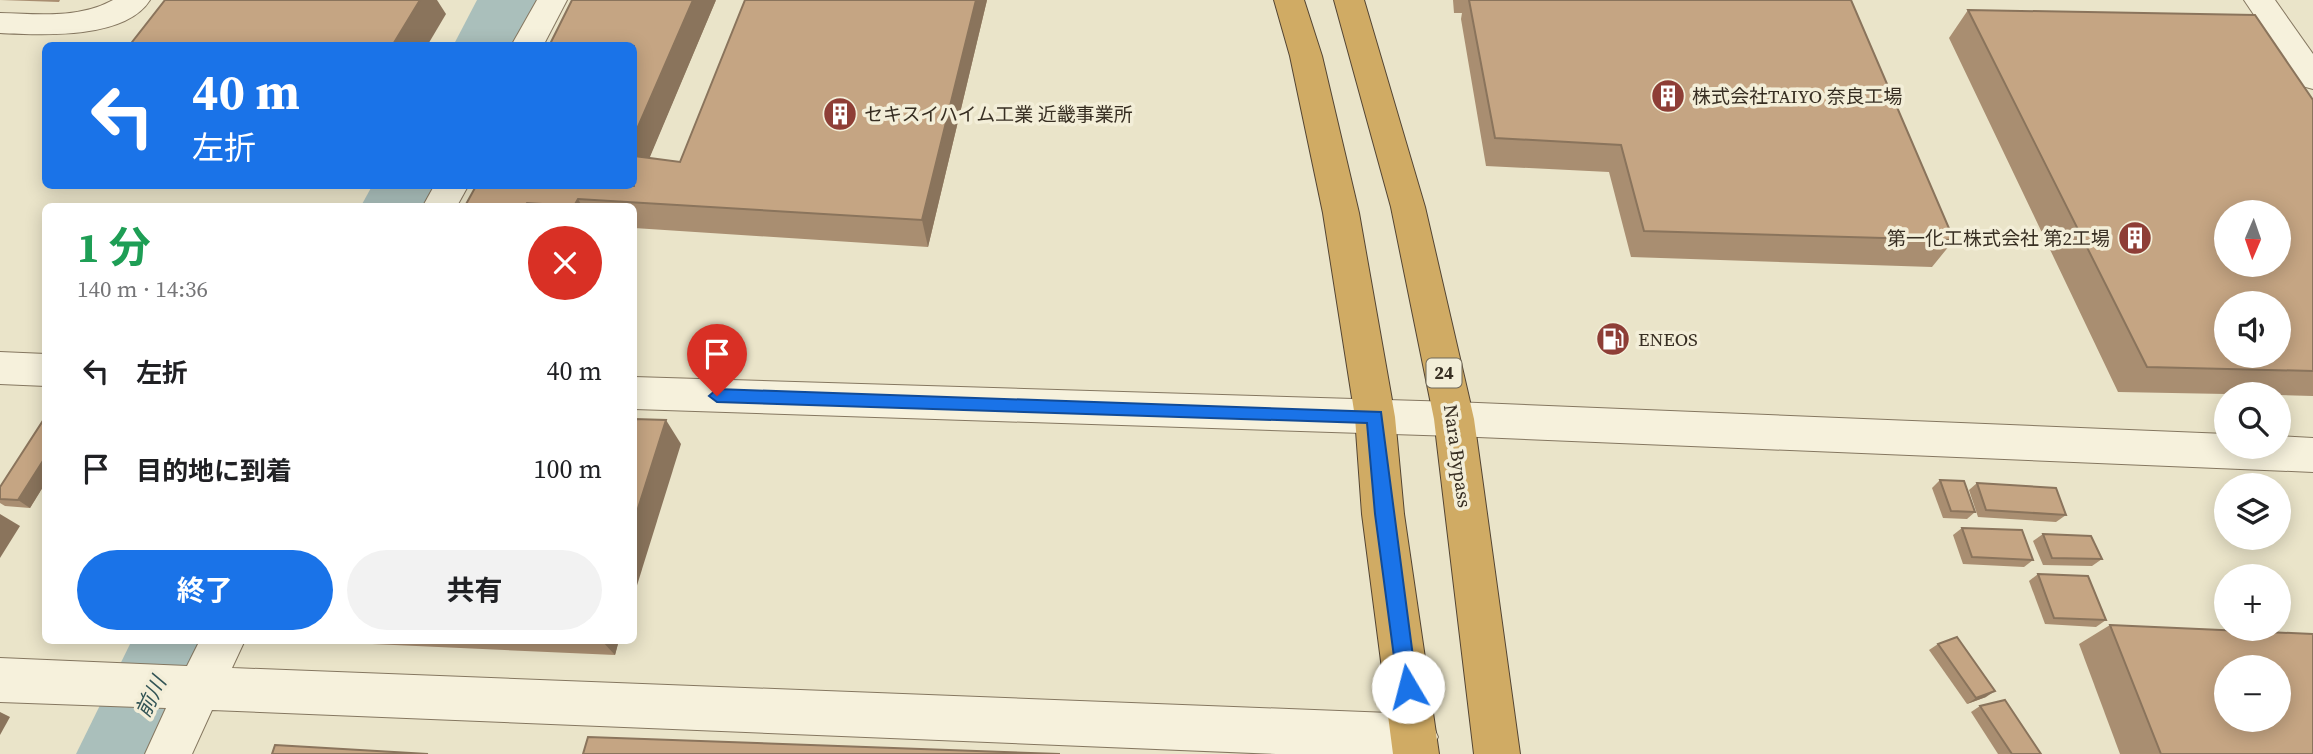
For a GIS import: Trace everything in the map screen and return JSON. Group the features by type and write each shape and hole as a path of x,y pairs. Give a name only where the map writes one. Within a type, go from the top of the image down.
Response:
{"highway":[{"path":"1289,0 1306,56 1340,213 1375,417 1383,514 1415,745"},
{"name":"Nara Bypass","path":"1349,0 1408,207 1454,419 1497,754"}],"street":[{"path":"0,23 79,23 114,13 135,0"},
{"path":"529,42 552,0"},
{"path":"2259,0 2313,78"},
{"path":"0,368 42,370"},
{"path":"637,393 1454,419 2313,455"},
{"path":"169,754 221,644"},
{"path":"0,680 1415,745"}],"building":[{"path":"165,0 420,0 394,42 132,42"},
{"path":"572,0 693,0 637,129 637,42 551,42"},
{"name":"セキスイハイム工業 近畿事業所","path":"745,0 976,0 922,220 578,199 576,203 467,203 474,189 637,189 637,156 680,162"},
{"name":"株式会社TAIYO 奈良工場","path":"1469,0 1851,0 1954,240 1644,231 1621,145 1495,138"},
{"name":"第一化工株式会社 第2工場","path":"1968,10 2255,15 2313,100 2313,371 2147,367"},
{"path":"637,419 666,420 637,512"},
{"path":"42,422 42,462 18,500 0,499 0,487"},
{"path":"1940,480 1964,481 1975,512 1951,511"},
{"path":"1977,483 2056,488 2066,515 1986,510"},
{"path":"1962,528 2022,530 2033,560 1972,557"},
{"path":"2043,534 2091,536 2102,559 2052,558"},
{"path":"2038,574 2088,576 2106,620 2054,618"},
{"path":"2110,625 2214,630 2214,641 2291,641 2291,633 2313,634 2313,754 2161,754"},
{"path":"1957,637 1995,691 1976,698 1938,644"},
{"path":"2005,700 2041,754 2012,754 1980,706"},
{"path":"588,737 1060,754 583,754"},
{"path":"275,745 428,754 272,754"}],"waterway":[{"name":"前川","path":"486,42 508,0"},
{"name":"前川","path":"398,203 406,189"},
{"name":"前川","path":"122,754 177,644"}],"place":[{"name":"株式会社TAIYO 奈良工場","path":"1668,96"},
{"name":"セキスイハイム工業 近畿事業所","path":"840,114"},
{"name":"第一化工株式会社 第2工場","path":"2135,238"},
{"name":"ENEOS","path":"1613,339"}],"route":[{"path":"717,396 1375,417 1383,514 1408,687"}]}
